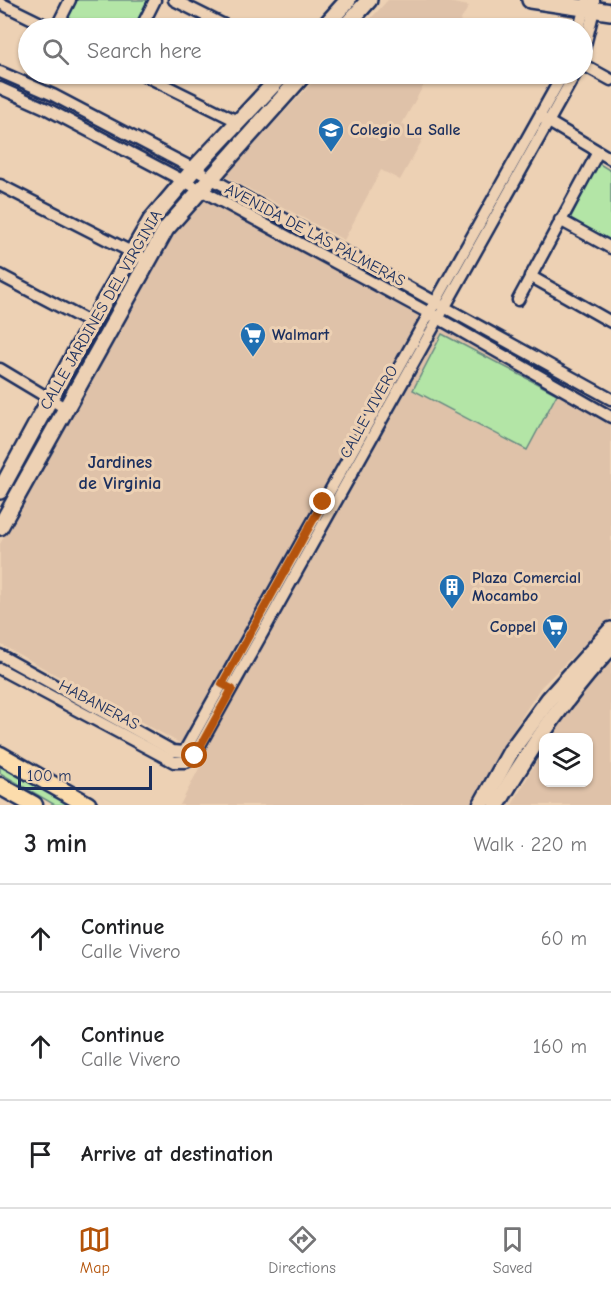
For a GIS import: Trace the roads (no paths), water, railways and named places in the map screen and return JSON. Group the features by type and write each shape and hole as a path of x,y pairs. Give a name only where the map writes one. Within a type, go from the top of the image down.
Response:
{"main road":[{"path":"2,756 88,805"},
{"path":"0,786 34,805"}],"street":[{"path":"60,18 70,0"},
{"path":"146,18 155,0"},
{"path":"174,0 210,18"},
{"path":"332,18 348,0"},
{"path":"353,18 369,0"},
{"path":"530,0 590,4 611,12"},
{"path":"0,3 32,18"},
{"path":"584,18 590,4"},
{"path":"593,70 611,80"},
{"name":"AVENIDA DE LAS PALMERAS","path":"0,72 18,80"},
{"name":"AVENIDA DE LAS PALMERAS","path":"28,84 53,95 305,247 433,316 611,417"},
{"path":"162,84 237,121"},
{"name":"CALLE JARDINES DEL VIRGINIA","path":"0,491 91,323 151,220 188,175 273,84"},
{"name":"CALLE JARDINES DEL VIRGINIA","path":"0,527 166,229 295,84"},
{"name":"CALLE VIVERO","path":"183,758 186,749 227,687 543,119 559,84"},
{"name":"CALLE VIVERO","path":"543,119 568,84"},
{"name":"AVENIDA DE LAS PALMERAS","path":"0,88 188,175"},
{"path":"47,109 53,95"},
{"path":"543,119 611,159"},
{"path":"518,300 598,152"},
{"name":"AVENIDA DE LAS PALMERAS","path":"204,184 312,234 611,399"},
{"path":"0,185 147,260"},
{"path":"560,220 611,248"},
{"path":"305,247 312,234"},
{"path":"0,275 91,323"},
{"path":"530,276 611,322"},
{"path":"0,369 65,408"},
{"path":"497,805 517,755 549,699 611,630"},
{"path":"481,805 517,755 611,647"},
{"name":"HABANERAS","path":"0,655 183,758"},
{"name":"HABANERAS","path":"0,669 174,762 183,758"},
{"path":"25,682 31,672"}],"place":[{"name":"Colegio La Salle","path":"331,153"},
{"name":"Walmart","path":"253,358"},
{"name":"Plaza Comercial Mocambo","path":"452,610"},
{"name":"Coppel","path":"555,650"}],"district":[{"name":"Jardines de Virginia","path":"120,472"}]}
